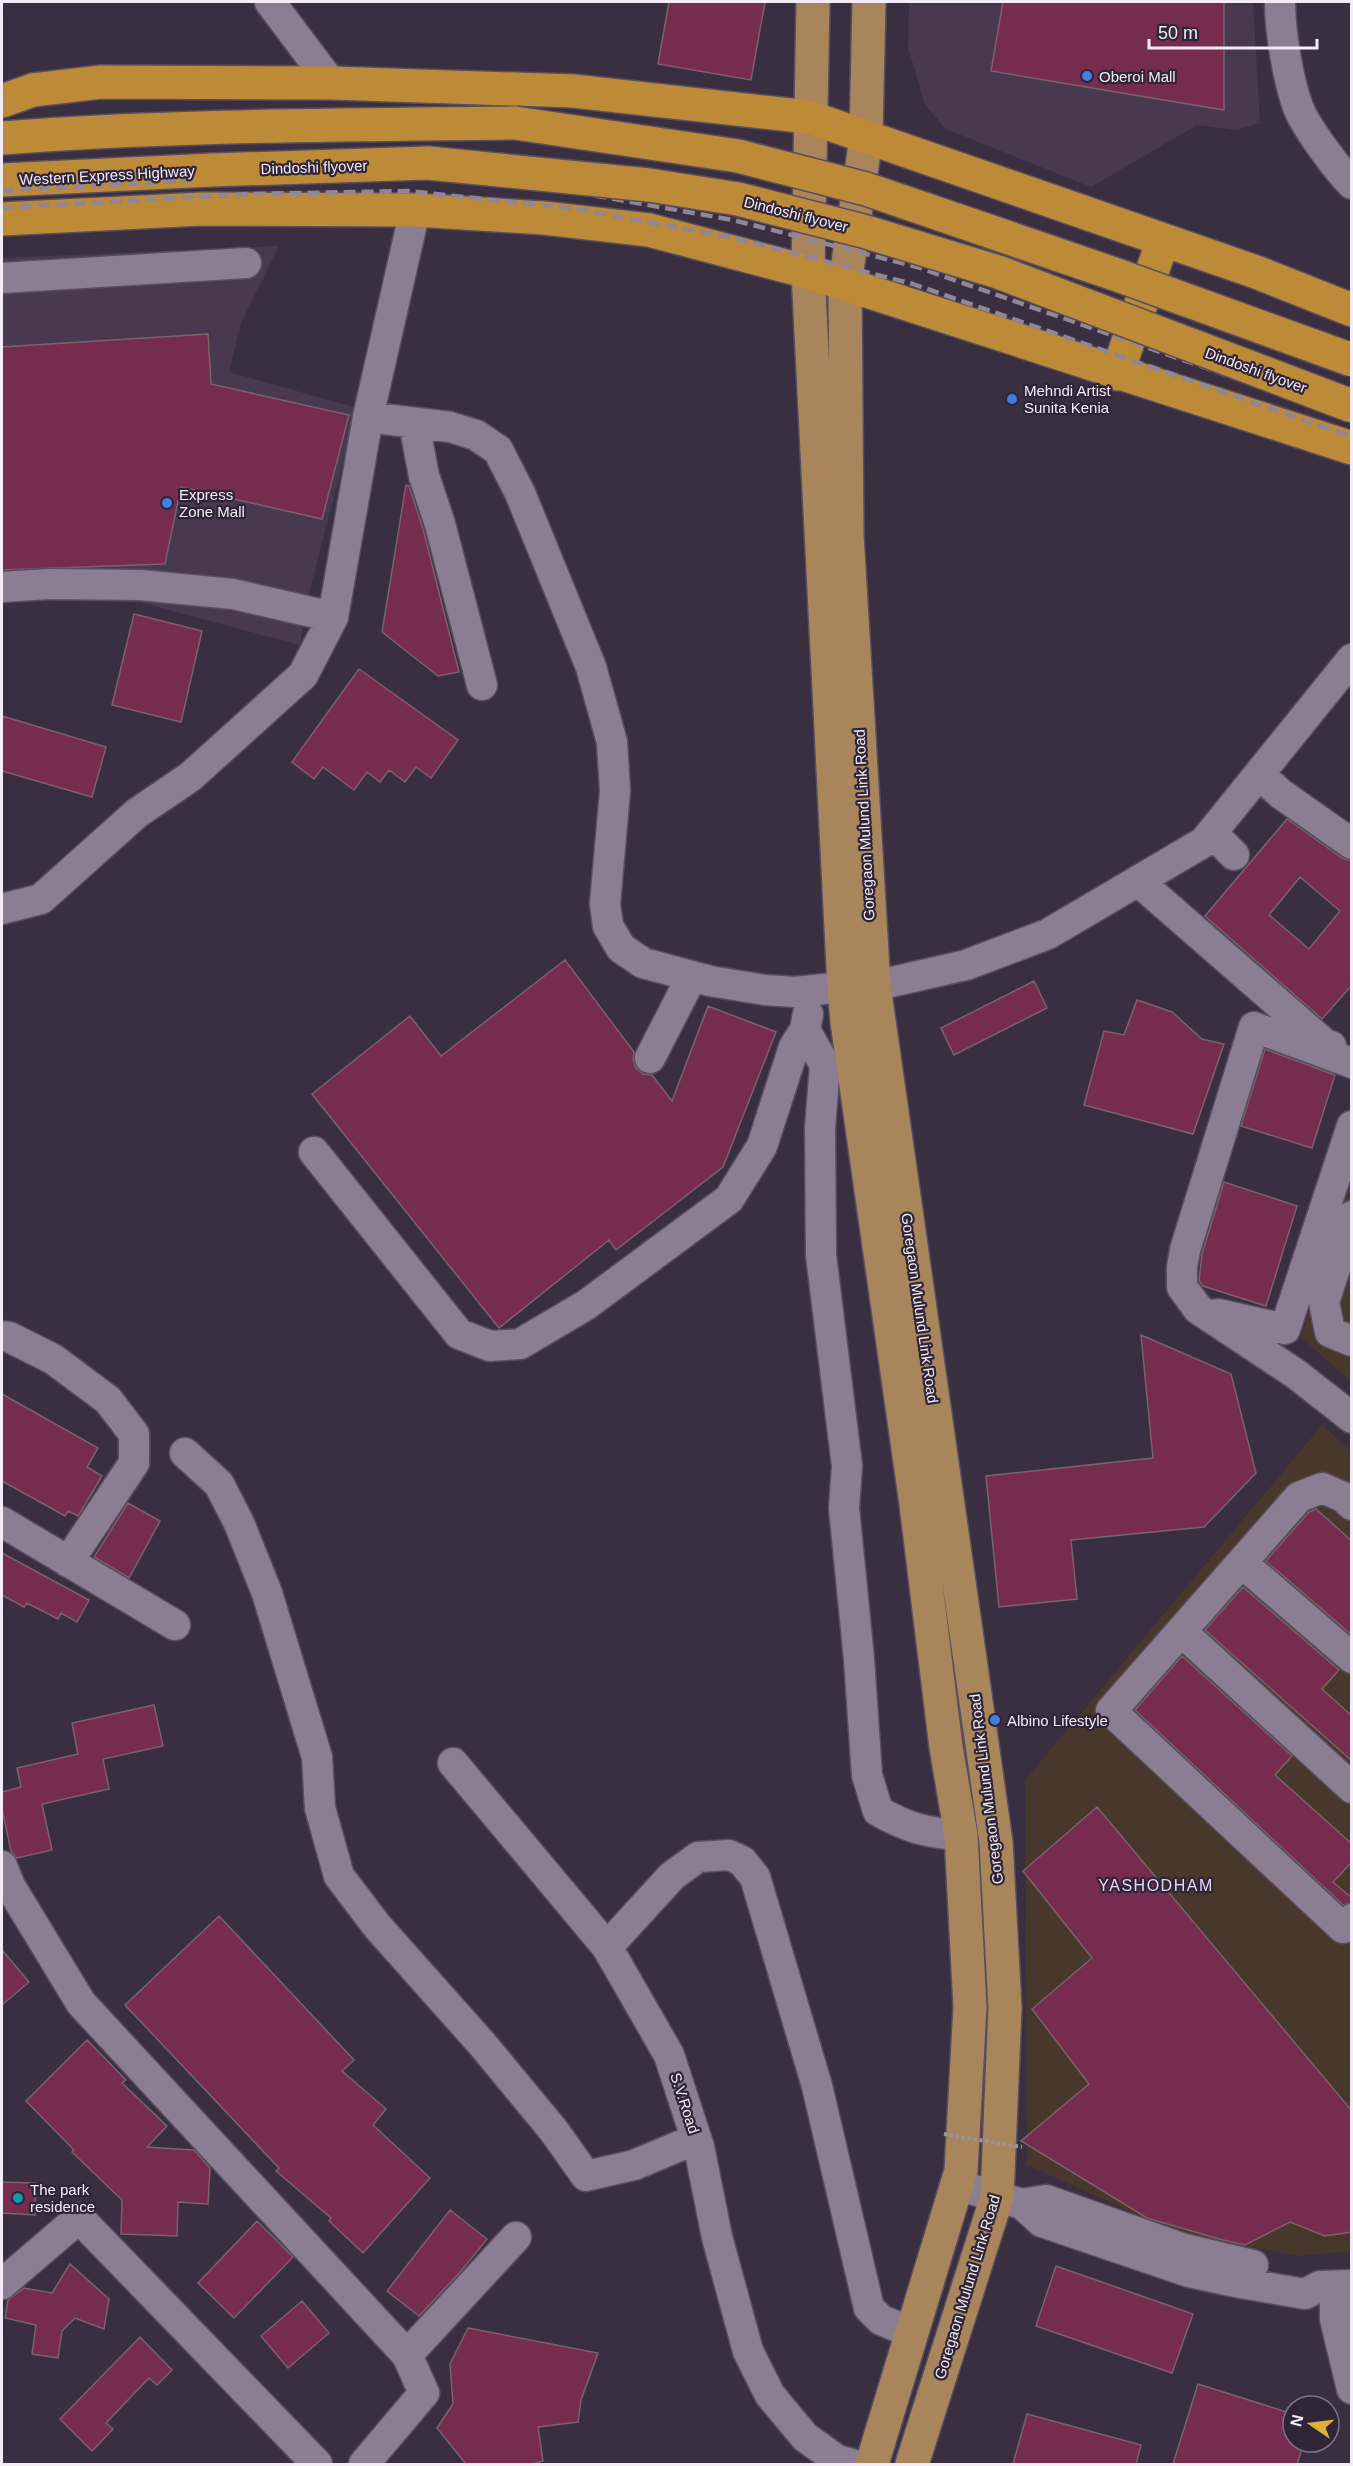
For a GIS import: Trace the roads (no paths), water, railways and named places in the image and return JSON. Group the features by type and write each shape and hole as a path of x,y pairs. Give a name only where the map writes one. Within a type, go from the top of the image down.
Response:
{"highway":[{"path":"2,101 33,90 100,81 331,83 573,91 809,117 1256,272 1352,310"},
{"path":"2,138 211,126 515,123 738,156 876,192 1109,272 1352,360"},
{"name":"Dindoshi flyover","path":"212,170 428,163 649,185 738,199 863,231 998,272 1352,406"},
{"name":"Western Express Highway","path":"2,180 212,170"},
{"path":"2,219 202,209 415,210 544,218 649,230 808,272 1117,374 1352,448"},
{"path":"1117,374 1163,240"}],"main road":[{"name":"Goregaon Mulund Link Road","path":"813,2 809,117 808,272 859,987 982,1743 996,1842 1005,2008 1009,2200 912,2464"},
{"name":"Goregaon Mulund Link Road","path":"869,2 866,138 845,284 847,535 859,987 847,1022 916,1504 946,1747 961,1835 970,2007 961,2170 872,2464"},
{"path":"946,1747 982,1743"}],"street":[{"path":"270,2 331,83"},
{"path":"1280,2 1280,28 1299,108 1338,171 1352,184"},
{"path":"2,909 41,899 137,813 190,777 303,675 333,617 368,417 415,210"},
{"path":"2,278 246,263"},
{"path":"368,417 450,427 476,435 498,450 520,493 591,667 612,742 615,791 605,904 608,926 621,948 643,963 692,976 765,990 795,992 859,987 966,965 1048,934 1204,842 1352,659"},
{"path":"414,423 424,476 440,524 482,685"},
{"path":"2,587 49,584 140,585 233,594 333,617"},
{"path":"1260,775 1281,794 1352,844"},
{"path":"1212,833 1234,855"},
{"path":"1138,881 1324,1044 1352,1047"},
{"path":"650,1058 692,976"},
{"path":"314,1152 459,1334 490,1346 520,1344 586,1305 729,1199 762,1146 794,1047 805,1030 812,991"},
{"path":"1352,1063 1254,1027 1182,1266 1182,1287 1198,1309 1296,1374 1352,1418"},
{"path":"805,1030 825,1065 820,1128 821,1255 847,1466 844,1508 846,1546 860,1659 867,1775 878,1811 904,1826 929,1833 961,1835"},
{"path":"1198,1309 1284,1329 1352,1126"},
{"path":"1352,1216 1324,1302 1330,1332 1352,1341"},
{"path":"2,1336 9,1337 53,1359 108,1400 134,1434 134,1463 68,1562"},
{"path":"185,1453 219,1484 239,1523 267,1593 317,1756 320,1808 339,1876 376,1926 498,2062 554,2131 585,2176 634,2165 696,2139"},
{"path":"1352,1505 1343,1497 1322,1488 1299,1497 1111,1711 1343,1928 1352,1919"},
{"path":"2,1522 176,1625"},
{"path":"1242,1563 1352,1658"},
{"path":"1182,1632 1352,1788"},
{"name":"S.V.Road","path":"453,1763 607,1947 669,2055 696,2139 717,2237 748,2351 770,2395 805,2437 837,2460 852,2464"},
{"path":"607,1947 672,1876 698,1857 729,1855 742,1861 755,1877 817,2086 869,2308 882,2320 913,2333"},
{"path":"2,1866 10,1886 81,2003 407,2355 424,2393 364,2464"},
{"path":"957,2185 1009,2200 1046,2200 1061,2217 1181,2248 1243,2273 1306,2274 1335,2286 1335,2319 1345,2332 1352,2388"},
{"path":"2,2284 79,2218 316,2464"},
{"path":"407,2355 516,2237"}],"railway":[{"path":"2,191 247,177 409,174 580,193 733,220 917,267 1352,419"},
{"path":"2,208 248,194 408,191 577,209 730,237 913,284 1352,437"}],"place":[{"name":"Oberoi Mall","path":"1087,76"},
{"name":"Mehndi Artist Sunita Kenia","path":"1012,399"},
{"name":"Express Zone Mall","path":"167,503"},
{"name":"Albino Lifestyle","path":"995,1720"},
{"name":"The park residence","path":"18,2198"}],"district":[{"name":"YASHODHAM","path":"1156,1885"}]}
